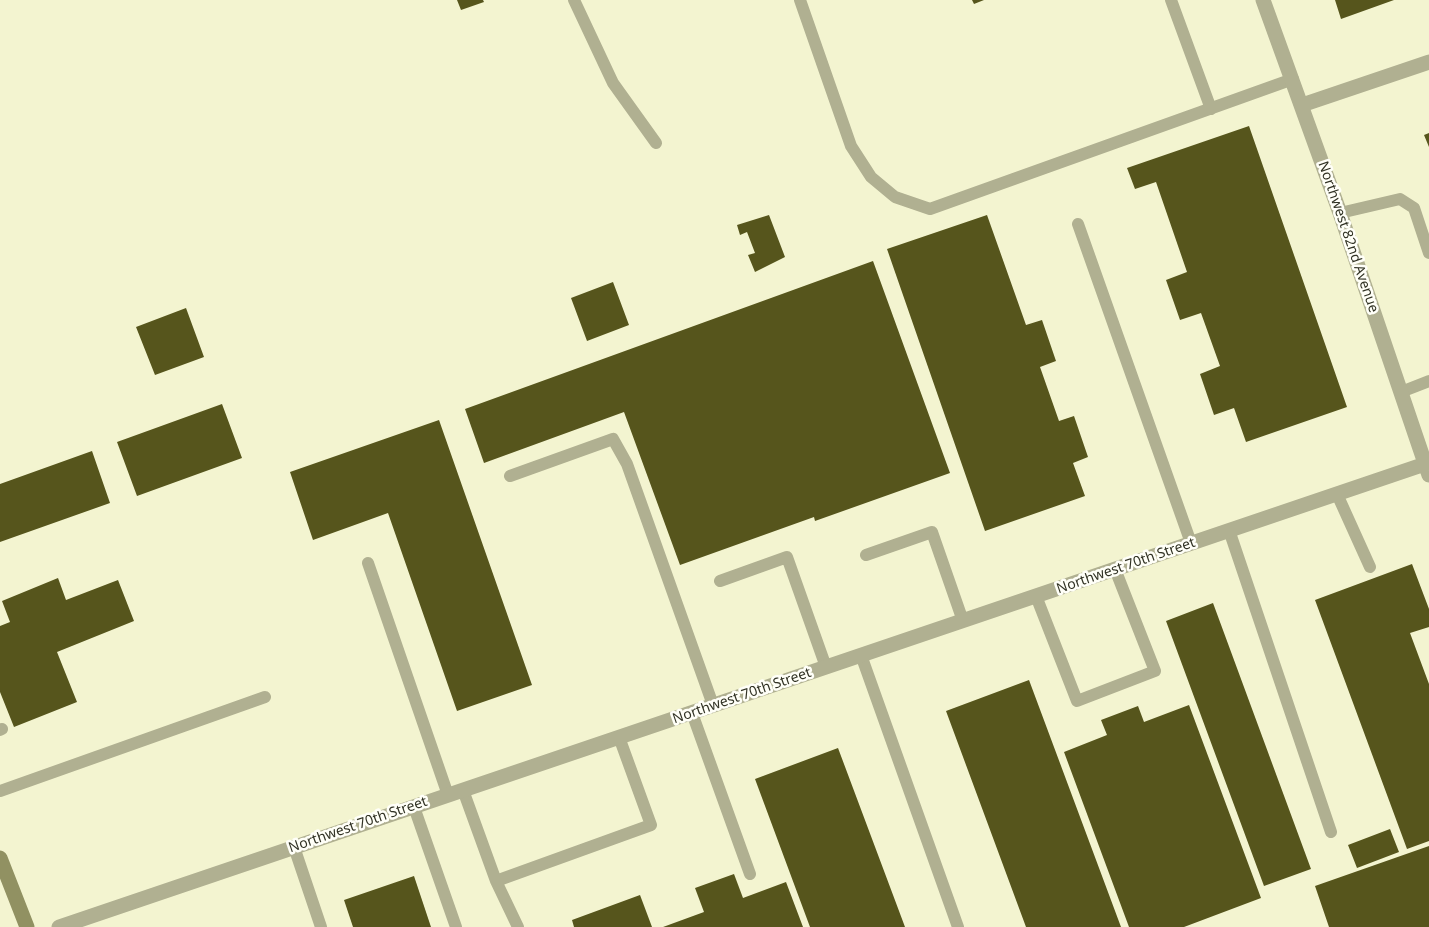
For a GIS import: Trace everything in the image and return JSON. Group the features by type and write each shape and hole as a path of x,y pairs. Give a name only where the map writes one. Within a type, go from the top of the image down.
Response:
{"street":[{"name":"Northwest 82nd Avenue","path":"1263,0 1340,212 1427,470"},
{"path":"1302,106 1429,62"},
{"name":"Northwest 70th Street","path":"59,927 1229,530 1337,494 1427,470"},
{"path":"0,858 27,927"}],"lane":[{"path":"574,0 613,83 656,143"},
{"path":"800,0 856,154 871,177 894,197 930,208 1293,79"},
{"path":"1171,0 1211,109"},
{"path":"1340,212 1400,199 1414,208 1429,253"},
{"path":"1078,224 1191,544"},
{"path":"1401,392 1429,381"},
{"path":"510,476 613,439 627,464 713,706"},
{"path":"1337,494 1370,568"},
{"path":"1229,530 1331,832"},
{"path":"866,555 932,532 963,621"},
{"path":"720,581 787,557 826,667"},
{"path":"368,563 455,792 518,927"},
{"path":"1036,596 1077,701 1155,671 1115,569"},
{"path":"861,656 958,927"},
{"path":"0,790 265,697"},
{"path":"692,713 750,874"},
{"path":"496,882 651,825 619,738"},
{"path":"414,807 456,927"},
{"path":"294,847 321,927"}],"building":[{"path":"457,0 483,0 484,2 461,10"},
{"path":"972,0 984,0 974,4"},
{"path":"1335,0 1394,0 1341,19"},
{"path":"1249,126 1347,407 1246,442 1234,408 1214,415 1200,374 1220,366 1201,313 1180,320 1166,280 1187,272 1156,182 1135,189 1127,168"},
{"path":"1429,133 1429,147 1424,135"},
{"path":"769,215 785,257 755,272 748,255 755,253 747,232 740,235 737,225"},
{"path":"987,215 1026,325 1042,320 1056,361 1040,367 1059,421 1074,416 1088,457 1073,463 1085,496 985,531 887,249"},
{"path":"873,261 950,473 815,521 814,517 680,565 624,412 484,463 465,409"},
{"path":"613,282 629,325 587,341 571,298"},
{"path":"186,308 204,357 155,375 136,327"},
{"path":"222,404 242,458 137,496 117,442"},
{"path":"439,420 532,685 457,711 388,513 313,540 290,472"},
{"path":"92,451 110,503 0,542 0,484"},
{"path":"1412,564 1429,609 1429,627 1410,633 1429,684 1429,841 1407,849 1315,600"},
{"path":"58,578 66,600 118,580 134,621 57,652 77,702 14,727 0,692 0,626 10,622 2,601"},
{"path":"1213,603 1311,869 1264,886 1166,621"},
{"path":"1029,680 1121,927 1026,927 946,711"},
{"path":"1189,705 1261,898 1184,927 1129,927 1064,752 1107,735 1101,720 1138,706 1144,722"},
{"path":"838,748 905,927 810,927 755,779"},
{"path":"1390,829 1399,852 1357,868 1348,845"},
{"path":"1429,846 1429,927 1329,927 1315,886"},
{"path":"734,874 743,898 786,882 803,927 663,927 704,912 695,888"},
{"path":"414,876 431,927 353,927 344,900"},
{"path":"640,895 652,927 574,927 572,920"}]}
